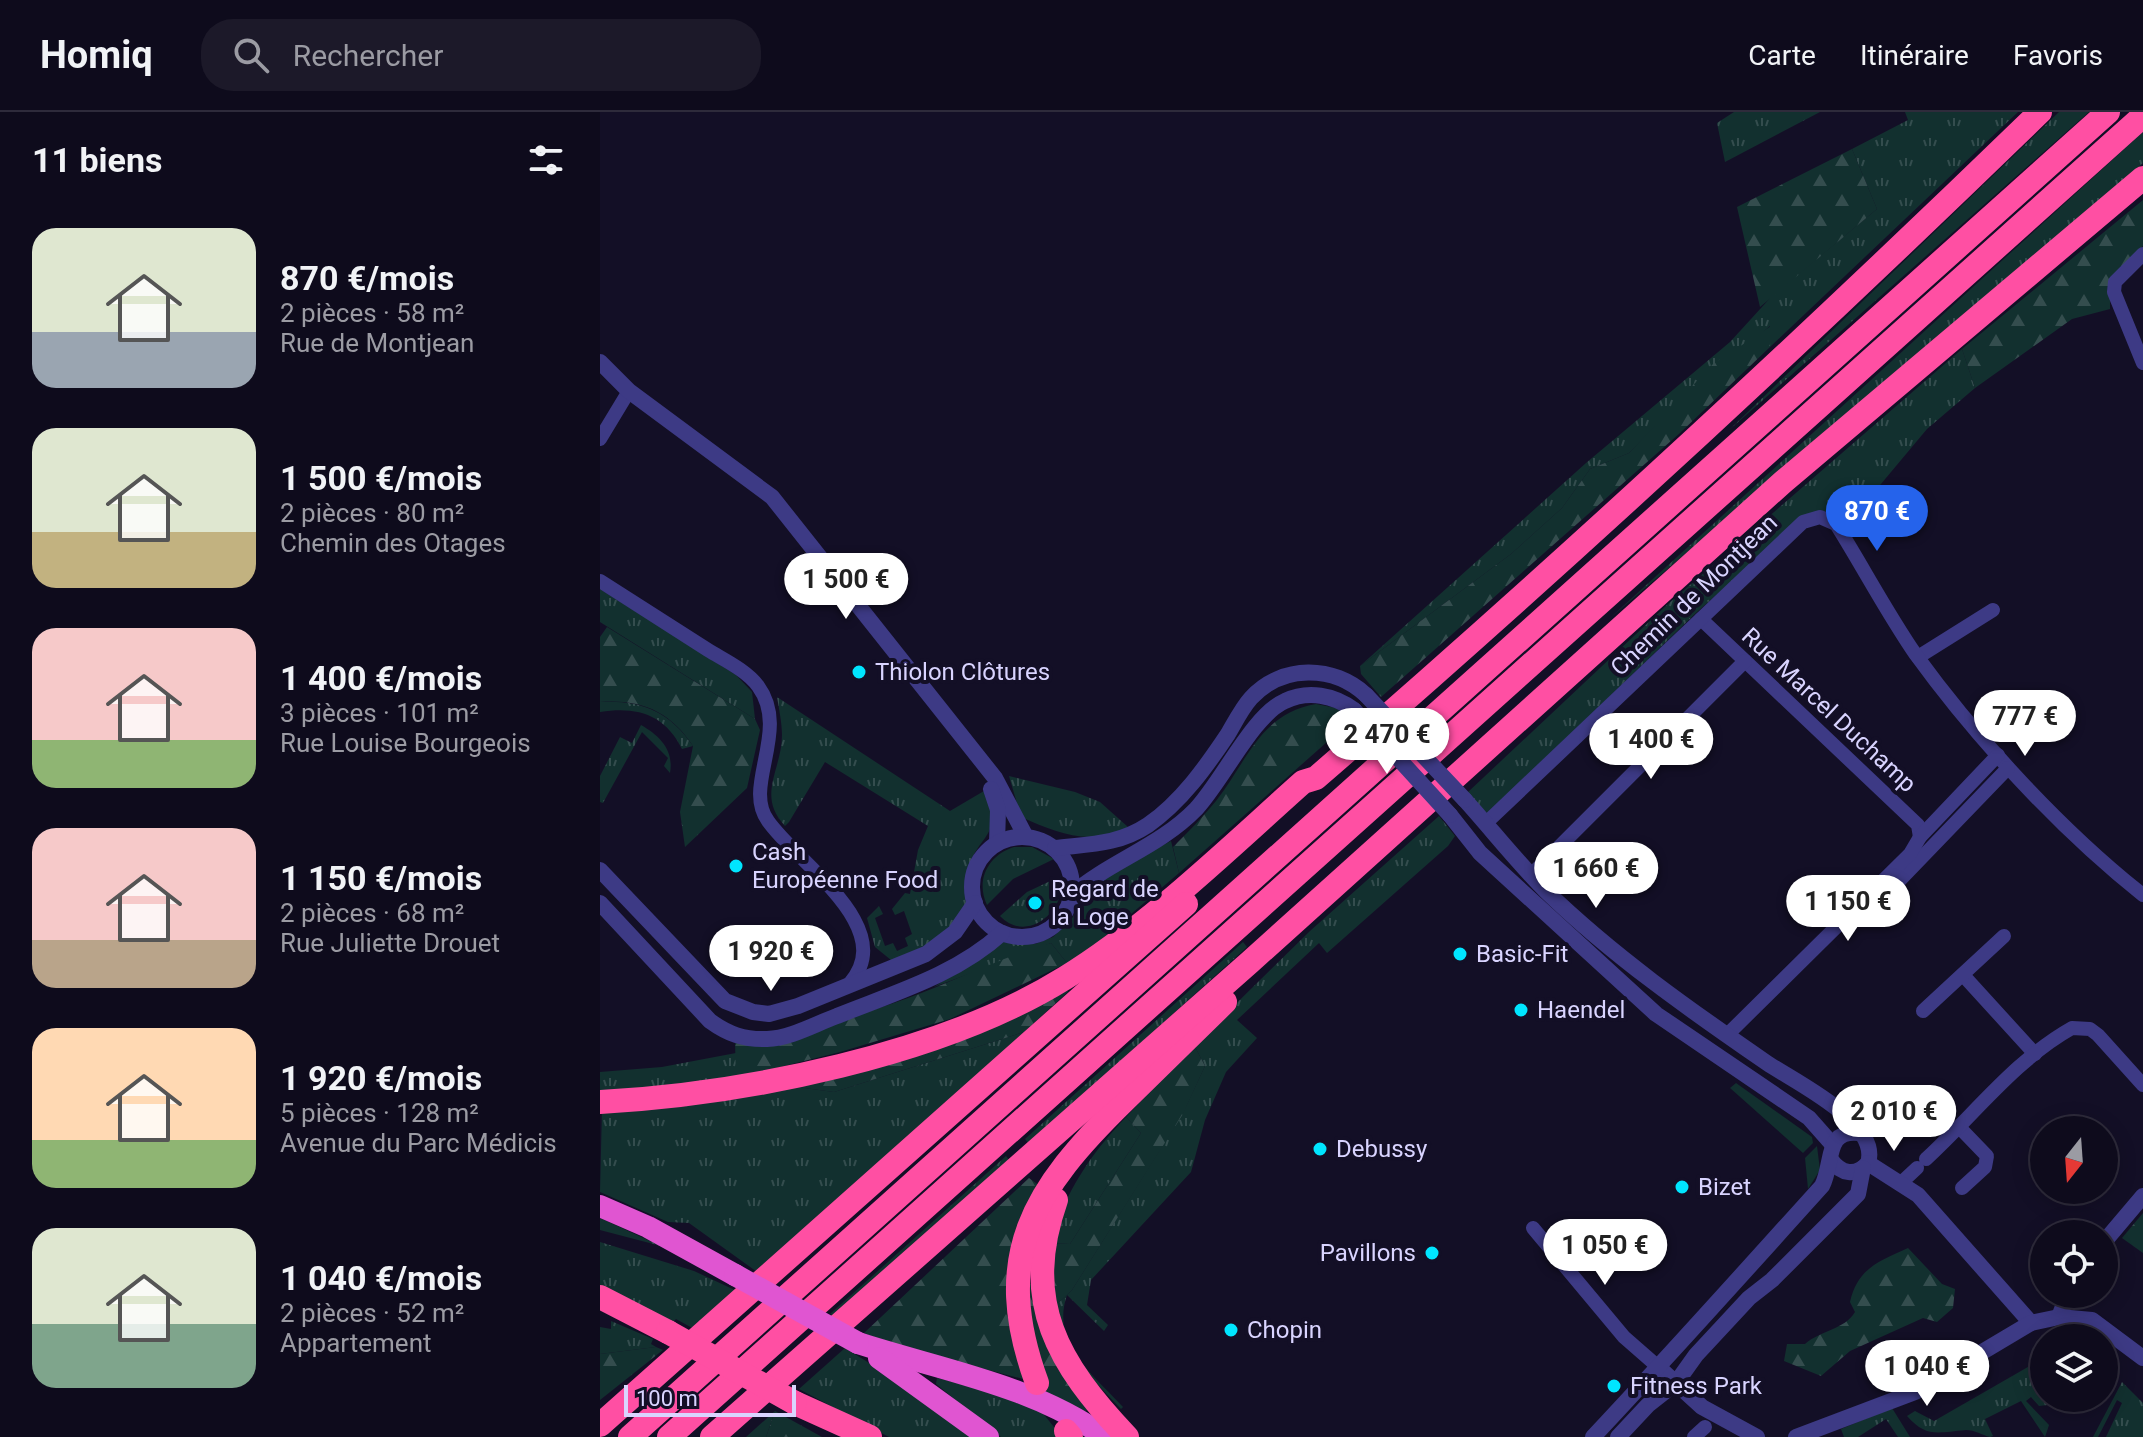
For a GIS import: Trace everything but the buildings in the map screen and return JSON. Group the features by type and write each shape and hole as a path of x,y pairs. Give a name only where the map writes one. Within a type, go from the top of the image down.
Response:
{"highway":[{"path":"600,1102 700,1094 776,1080 918,1043 989,1018 1052,986 1092,959 1303,782 1316,778 1738,402 2040,112"},
{"path":"630,1437 2108,112"},
{"path":"669,1437 2143,116"},
{"path":"712,1437 787,1374 1250,962 1783,482 2143,178"},
{"path":"600,1425 1300,801 1311,791 1316,778"},
{"path":"1037,1383 1019,1322 1018,1293 1025,1239 1054,1176 1101,1123 1250,977 1250,962"},
{"path":"1101,1123 1098,1135 1075,1164 1056,1199 1043,1244 1043,1294 1063,1358 1090,1398 1127,1437"},
{"path":"600,1206 648,1227 858,1343 988,1437"},
{"path":"600,1297 818,1416 846,1437"},
{"path":"858,1343 1038,1398 1071,1414 1105,1437"},
{"path":"723,1437 787,1374"},
{"path":"818,1416 870,1437"}],"street":[{"path":"2143,254 2115,282 2114,292 2143,363"},
{"path":"600,362 629,391 772,497 995,778 1026,837"},
{"path":"600,439 629,391"},
{"name":"Chemin de Montjean","path":"1492,817 1803,522 1820,517 1836,524 1918,657"},
{"path":"600,581 757,684 772,723 761,791 765,817 840,899 856,923 865,946 876,962 888,969"},
{"path":"1993,610 1918,657 2008,768 2117,874 2143,895"},
{"name":"Rue Marcel Duchamp","path":"1701,619 1918,825 1920,837"},
{"path":"1531,875 1745,661"},
{"path":"1618,1437 1648,1405 1676,1383 1696,1355 1749,1298 1772,1280 1858,1194 1865,1166 1869,1145 1852,1119 1723,1033 1622,959 1531,875 1492,817 1465,800 1366,695 1335,676 1311,672 1280,678 1251,699 1189,787 1157,818 1116,841 1055,848 1026,837 997,843 977,864 973,877 975,903 986,922 1002,933 1028,936 1051,927 1061,918 1071,895 1094,875 1152,846 1188,817 1219,782 1273,708 1288,699 1307,695 1331,698 1354,710 1450,815 1473,846 1571,939 1656,1014 1704,1050 1809,1118 1846,1172 1865,1166 1902,1182 1982,1264 1990,1278 2031,1323"},
{"path":"974,755 998,810 997,843"},
{"path":"1704,1050 1740,1022 1910,854 1920,837 1998,755"},
{"path":"1875,906 2008,768"},
{"path":"1055,848 1070,873 1071,895"},
{"path":"600,870 718,994 739,1008 769,1014 888,969 941,945 955,932 975,903"},
{"path":"600,903 710,1021 738,1037 754,1039 787,1035 948,971 1002,933"},
{"path":"1923,1011 2004,936"},
{"path":"850,983 863,969 865,946"},
{"path":"1963,975 2035,1054"},
{"path":"1902,1182 1960,1128 1967,1116 2035,1054 2072,1028 2090,1029 2143,1085"},
{"path":"1960,1128 1987,1156 1985,1167 1962,1188"},
{"path":"1593,1437 1656,1365 1687,1338 1822,1186 1831,1152 1843,1133 1859,1133"},
{"path":"2118,1225 2143,1196"},
{"path":"1533,1228 1624,1337 1702,1407 1757,1437"},
{"path":"2059,1317 2063,1308"},
{"path":"2077,1318 2078,1308"},
{"path":"1796,1437 1915,1392 2031,1323 2059,1317 2096,1322 2143,1358"}],"green space":[{"path":"1734,112 1820,112 1725,162 1717,123"},
{"path":"1905,112 2018,112 1770,347 1770,326 1676,405 1629,453 1590,469 1562,508 1511,554 1360,666 1586,463 1730,342 1772,296 1877,209 1852,149 1908,120"},
{"path":"2059,112 2089,112 1728,431"},
{"path":"2143,132 2143,163 1609,619"},
{"path":"1852,149 1877,209 1760,307 1737,207"},
{"path":"2143,200 2143,246 2110,280 2110,309 2072,319 1975,388 1962,349"},
{"path":"1771,326 1770,347 1680,433 1381,697 1361,674 1360,666 1511,554 1562,508 1590,469 1629,453 1713,364"},
{"path":"1962,349 1975,388 1927,429 1855,515 1794,526 1697,612 1488,814 1467,793 1668,604"},
{"path":"600,589 736,675 752,692 755,719 600,622"},
{"path":"607,627 755,719 760,730 747,788 685,847 680,812 693,746 675,724 653,710 629,703 600,702 600,637"},
{"path":"777,697 950,811 984,791 991,826 968,868 967,905 957,924 936,942 912,955 891,960 875,947 867,918 879,906 883,914 875,918 885,946 893,943 897,951 908,946 905,938 912,934 904,911 895,915 892,909 905,893 910,894 918,850 928,826 825,762 785,826 777,815 771,793 782,735"},
{"path":"600,702 628,703 653,710 674,724 693,746 682,749 667,728 648,715 626,710 600,712"},
{"path":"1316,704 1336,708 1353,719 1179,873 1173,847 1216,801 1257,741 1281,718 1297,709"},
{"path":"641,725 664,744 670,757 670,773 664,766 668,758 642,732 603,803 600,802 600,776 620,737 632,743"},
{"path":"1009,776 1075,792 1100,802 1128,827 1114,833 1087,837 1034,823 1021,817"},
{"path":"1439,816 1455,836 1448,846 1327,953 1319,943 1237,1020 1257,1038 1226,1072 1205,1120 1191,1172 1091,1280 1087,1305 1108,1325 1104,1331 1067,1295 1063,1313 1064,1329 1070,1344 1088,1370 1123,1407 1121,1409 1071,1357 1054,1307 1072,1290 1183,1113 1205,1066 1194,1045 1310,931"},
{"path":"1171,841 1179,873 1090,949 1067,963 1051,943 934,987 1002,942 1035,944 1053,937 1073,917 1079,897 1103,876"},
{"path":"1014,847 1032,847 1054,859 1013,879 987,905 983,886 987,869 998,856"},
{"path":"1061,876 1062,888 1058,900 1044,919 1022,927 1000,916 1027,892"},
{"path":"1243,942 1247,947 1029,1144 1025,1139"},
{"path":"1051,943 1067,963 950,1019 840,1052 736,1078 735,1041 801,1029 866,1012"},
{"path":"1065,985 1068,992 1024,1032 834,1092 797,1087"},
{"path":"1024,1032 760,1274 689,1223 668,1222 600,1192 602,1109 797,1087 834,1092"},
{"path":"1194,1045 1205,1066 1183,1114 1072,1290 1054,1307 1050,1243 1070,1244 1141,1133 1126,1117"},
{"path":"736,1053 736,1078 600,1093 600,1072 662,1067"},
{"path":"1736,1083 1812,1137 1813,1143 1803,1153 1730,1088"},
{"path":"1126,1117 1141,1133 1070,1244 1050,1243 1063,1207 1080,1175"},
{"path":"1817,1146 1820,1170 1808,1189 1805,1158"},
{"path":"1006,1156 1009,1160 836,1317 830,1314"},
{"path":"1029,1178 1040,1186 1027,1210 1027,1380 897,1346 864,1333"},
{"path":"2143,1213 2143,1253 2122,1238"},
{"path":"600,1218 661,1246 600,1230"},
{"path":"600,1242 694,1271 739,1292 696,1330 676,1319 672,1323 600,1285"},
{"path":"1908,1248 1942,1284 1955,1289 1953,1308 1937,1322 1923,1318 1850,1351 1821,1376 1784,1361 1787,1344 1805,1344 1850,1318 1855,1312 1850,1302 1858,1281 1879,1262"},
{"path":"1025,1284 1036,1284 1092,1408 1085,1411 1044,1391"},
{"path":"611,1321 653,1339 651,1344 656,1347 600,1354 600,1327 611,1329"},
{"path":"656,1347 663,1350 600,1400 600,1354"},
{"path":"845,1348 922,1396 974,1437 889,1437 799,1389"},
{"path":"2030,1366 2030,1398 2026,1401 2030,1412 2037,1412 2049,1425 2045,1437 2021,1401 1985,1419 1993,1436 1990,1437 1969,1430 1926,1430 1907,1416 1915,1411 1934,1421"},
{"path":"937,1378 1004,1395 1041,1411 1062,1437 1001,1437 936,1384"},
{"path":"2122,1382 2143,1403 2143,1437 2106,1437 2122,1403 2118,1401"},
{"path":"1892,1408 1910,1437 1898,1437 1886,1419 1858,1437 1844,1437 1841,1429"},
{"path":"775,1411 766,1437 746,1437"},
{"path":"775,1411 822,1437 766,1437"},
{"path":"2106,1412 2111,1412 2098,1437 2093,1437"}],"place":[{"name":"Thiolon Clôtures","path":"859,672"},
{"name":"Cash Européenne Food","path":"736,866"},
{"name":"Regard de la Loge","path":"1035,903"},
{"name":"Basic-Fit","path":"1460,954"},
{"name":"Haendel","path":"1521,1010"},
{"name":"Debussy","path":"1320,1149"},
{"name":"Bizet","path":"1682,1187"},
{"name":"Pavillons","path":"1432,1253"},
{"name":"Chopin","path":"1231,1330"},
{"name":"Fitness Park","path":"1614,1386"}]}
